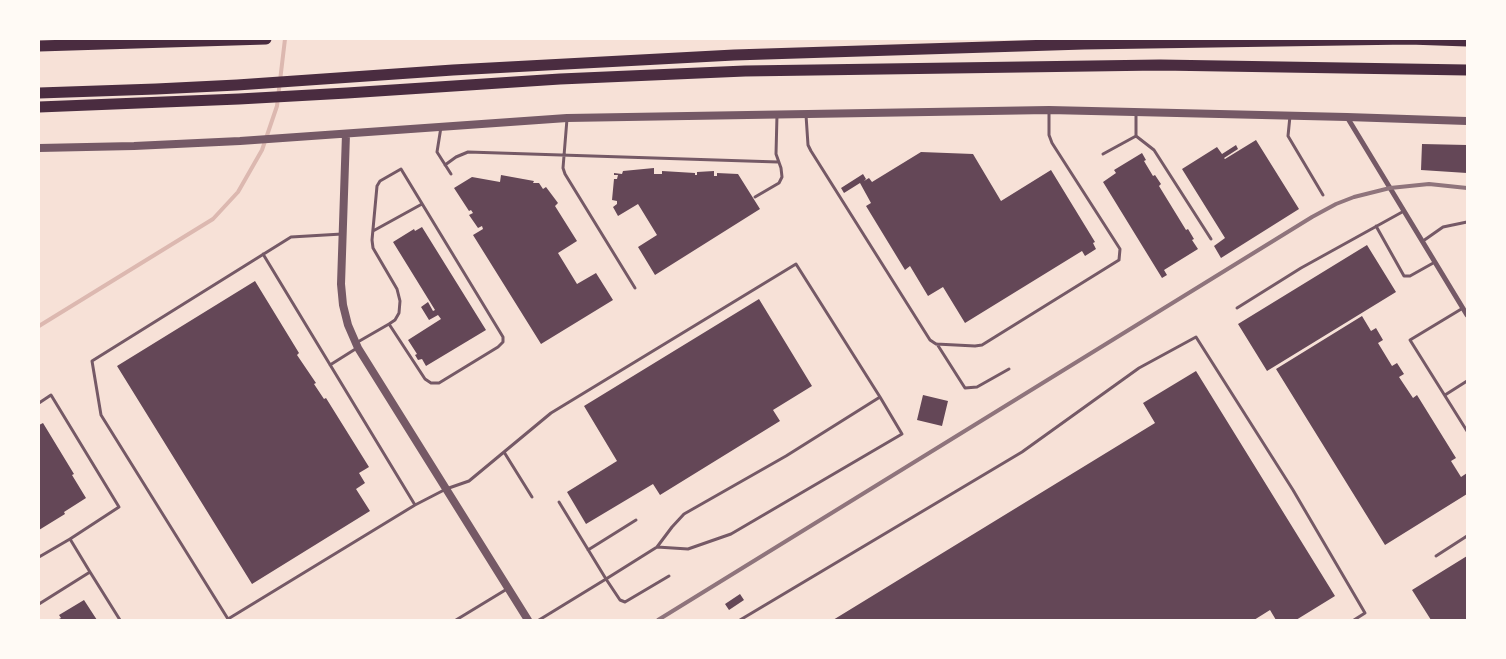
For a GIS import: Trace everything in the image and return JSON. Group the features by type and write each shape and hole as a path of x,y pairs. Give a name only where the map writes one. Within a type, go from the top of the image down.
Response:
{"highway":[{"path":"39,46 266,39"},
{"path":"39,93 237,85 734,55 1084,44 1409,39 1467,40"},
{"path":"39,107 239,99 560,79 745,71 1160,65 1467,70"}],"street":[{"path":"39,148 240,141 567,118 778,114 1049,110 1347,117 1467,122"},
{"path":"1347,117 1467,315"},
{"path":"346,134 341,284 348,325 356,346 528,620"}],"lane":[{"path":"936,344 982,345 1119,260 1120,249 1052,143 1049,135 1049,110"},
{"path":"1136,112 1136,136"},
{"path":"755,197 779,183 782,177 782,168 776,154 778,114"},
{"path":"806,114 810,150 930,340 936,344 965,388 977,387 1009,370"},
{"path":"1290,116 1288,136 1323,195"},
{"path":"567,118 563,168 565,174 635,288"},
{"path":"441,126 437,152 451,174"},
{"path":"1104,154 1136,136"},
{"path":"1136,136 1154,150 1211,239"},
{"path":"445,165 456,157 468,152 778,162"},
{"path":"330,365 356,346 389,324 395,320 399,313 400,301 397,289 373,248 372,232 376,186 380,181 401,169 503,337 503,342 498,347 439,383 431,383 425,380 389,324"},
{"path":"372,232 422,204"},
{"path":"1236,308 1301,268 1404,211"},
{"path":"1423,241 1443,227 1467,222"},
{"path":"1376,226 1404,276 1410,276 1435,262"},
{"path":"343,234 291,237 92,361 101,416 228,618 415,505 446,489 469,481 551,413 796,264 902,434 731,534 688,549 657,547"},
{"path":"263,254 415,505"},
{"path":"1463,308 1410,340 1467,431"},
{"path":"740,620 1022,452 1139,368 1196,337 1293,490 1365,613 1354,620"},
{"path":"1445,395 1467,381"},
{"path":"39,403 51,395 119,507 39,558"},
{"path":"539,620 657,547 684,514 786,456 880,397"},
{"path":"504,452 532,497"},
{"path":"559,502 620,600 625,602 669,576"},
{"path":"588,550 636,520"},
{"path":"1436,556 1467,536"},
{"path":"70,539 120,620"},
{"path":"39,604 90,572"},
{"path":"456,620 508,588"}],"building":[{"path":"1256,140 1299,209 1221,258 1214,246 1225,238 1182,169 1217,147 1222,154 1236,145 1238,149 1225,159"},
{"path":"1422,144 1467,145 1467,173 1421,170"},
{"path":"921,152 973,154 1001,201 1051,170 1095,242 1093,243 1096,249 1085,256 1082,251 965,323 943,287 928,296 910,266 905,270 866,206 871,203 860,183 844,193 841,188 863,174 866,179 864,181 869,178 872,182"},
{"path":"1142,153 1146,160 1144,161 1153,176 1155,175 1161,184 1159,186 1186,230 1188,229 1198,249 1164,270 1167,275 1162,278 1103,182 1116,173 1114,170"},
{"path":"654,168 654,174 662,174 662,171 695,173 697,175 697,172 714,171 714,176 717,176 717,173 738,174 760,209 655,275 638,247 657,235 638,204 618,216 613,207 617,204 617,201 612,200 614,179 617,179 618,175 614,175 614,173 622,174 623,171"},
{"path":"501,175 534,181 533,183 539,183 543,189 546,187 558,203 555,206 577,241 558,253 577,284 596,273 613,300 541,344 473,235 483,229 482,226 478,228 469,215 473,213 471,210 469,211 454,188 472,177 500,182"},
{"path":"422,227 486,330 426,366 422,359 418,360 415,355 417,354 408,340 441,319 438,315 429,320 421,307 428,302 433,311 435,310 393,242 414,229 415,231"},
{"path":"1367,245 1396,292 1267,371 1238,324"},
{"path":"255,281 299,353 297,355 316,383 314,384 324,399 326,398 369,467 359,473 365,483 356,489 370,511 252,584 117,366"},
{"path":"759,299 812,386 773,410 780,421 660,495 653,484 586,524 567,492 617,461 584,406"},
{"path":"1362,316 1371,331 1376,328 1383,340 1378,343 1392,366 1397,363 1404,374 1399,377 1413,398 1417,395 1456,458 1451,461 1461,477 1467,473 1467,494 1385,545 1276,369"},
{"path":"1196,371 1335,596 1296,620 1276,620 1270,610 1254,620 833,620 1155,423 1143,403"},
{"path":"923,395 948,401 942,426 917,420"},
{"path":"43,423 74,474 72,475 86,498 39,530 39,425"},
{"path":"1467,556 1467,620 1431,620 1412,590"},
{"path":"740,594 744,600 729,610 725,604"},
{"path":"84,600 97,620 57,620 61,618 59,615"}],"waterway":[{"path":"39,326 213,219 238,192 262,150 277,106 285,39"}],"railway":[{"path":"658,620 1336,204 1354,197 1390,188 1429,184 1467,188"}]}
